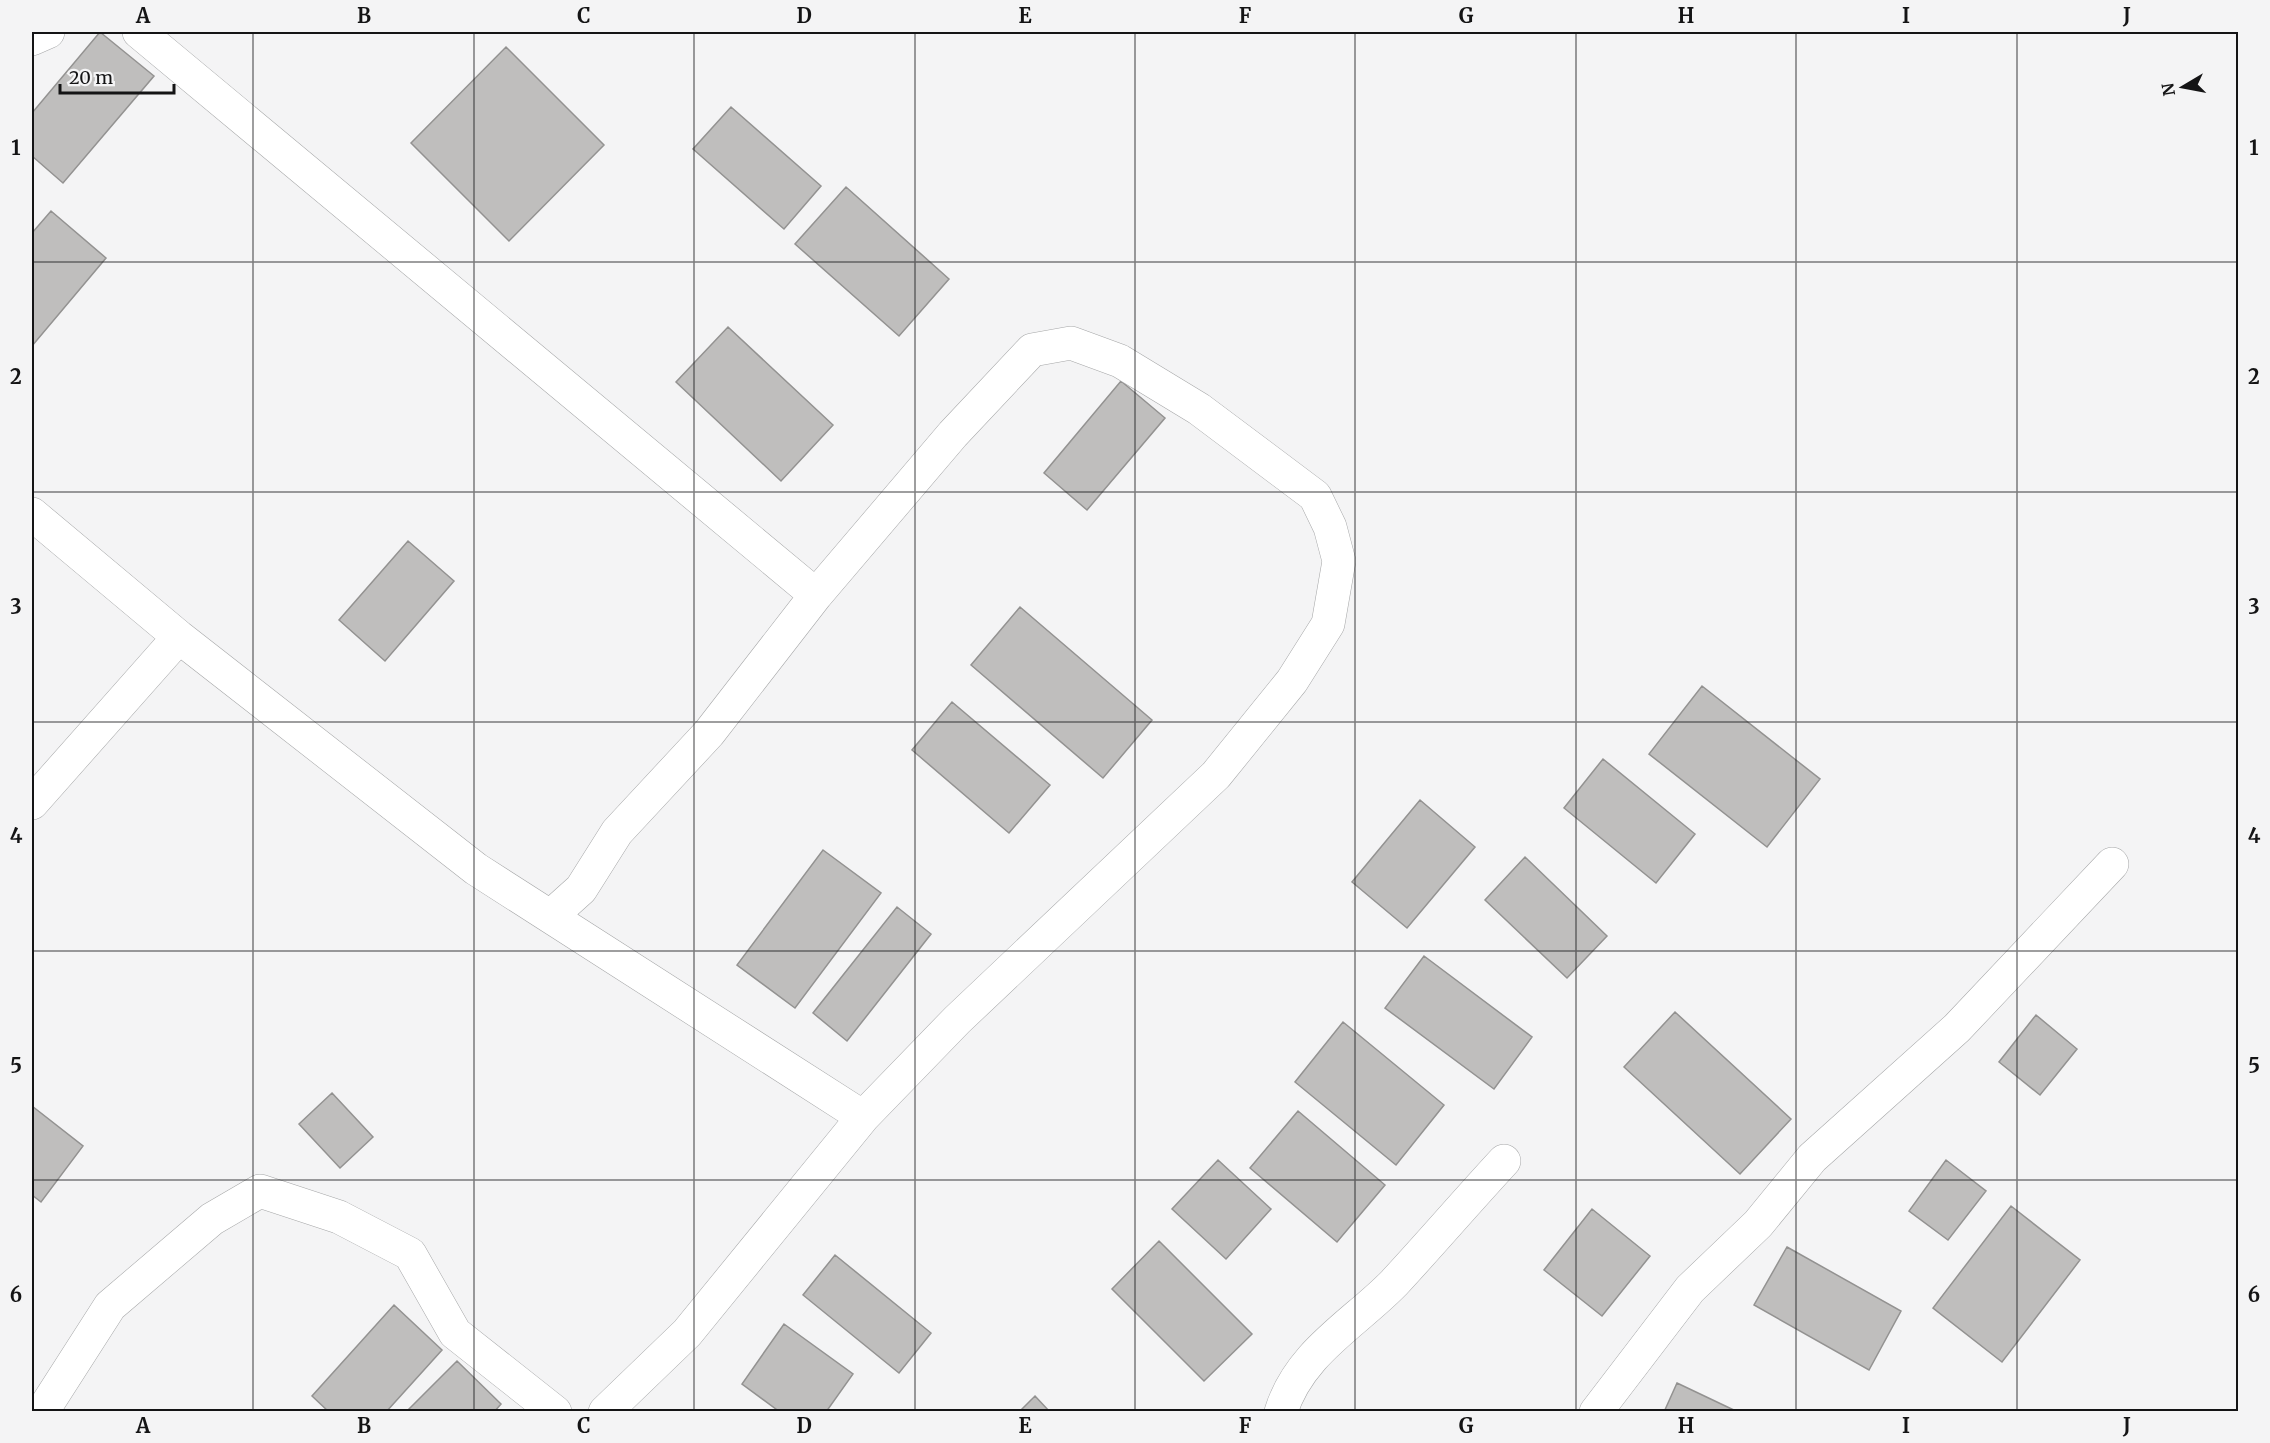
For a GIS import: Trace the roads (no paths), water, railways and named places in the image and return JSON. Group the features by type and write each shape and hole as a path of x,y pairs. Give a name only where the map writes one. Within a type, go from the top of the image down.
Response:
{"street":[{"path":"32,39 48,32"},
{"path":"139,32 816,595"},
{"path":"551,916 581,889 617,832 709,733 816,595 953,434 1032,350 1071,343 1120,361 1198,409 1315,496 1330,527 1339,561 1328,624 1292,681 1216,774 957,1020 863,1117 687,1333 605,1412"},
{"path":"32,514 179,637 476,869 863,1117"},
{"path":"32,803 179,637"},
{"path":"1596,1412 1690,1289 1758,1224 1812,1158 1957,1028 2112,864"},
{"path":"1281,1412 1284,1401 1300,1373 1319,1348 1392,1284 1504,1161"},
{"path":"42,1412 110,1306 212,1219 260,1191 339,1217 410,1254 455,1333 555,1412"}]}
